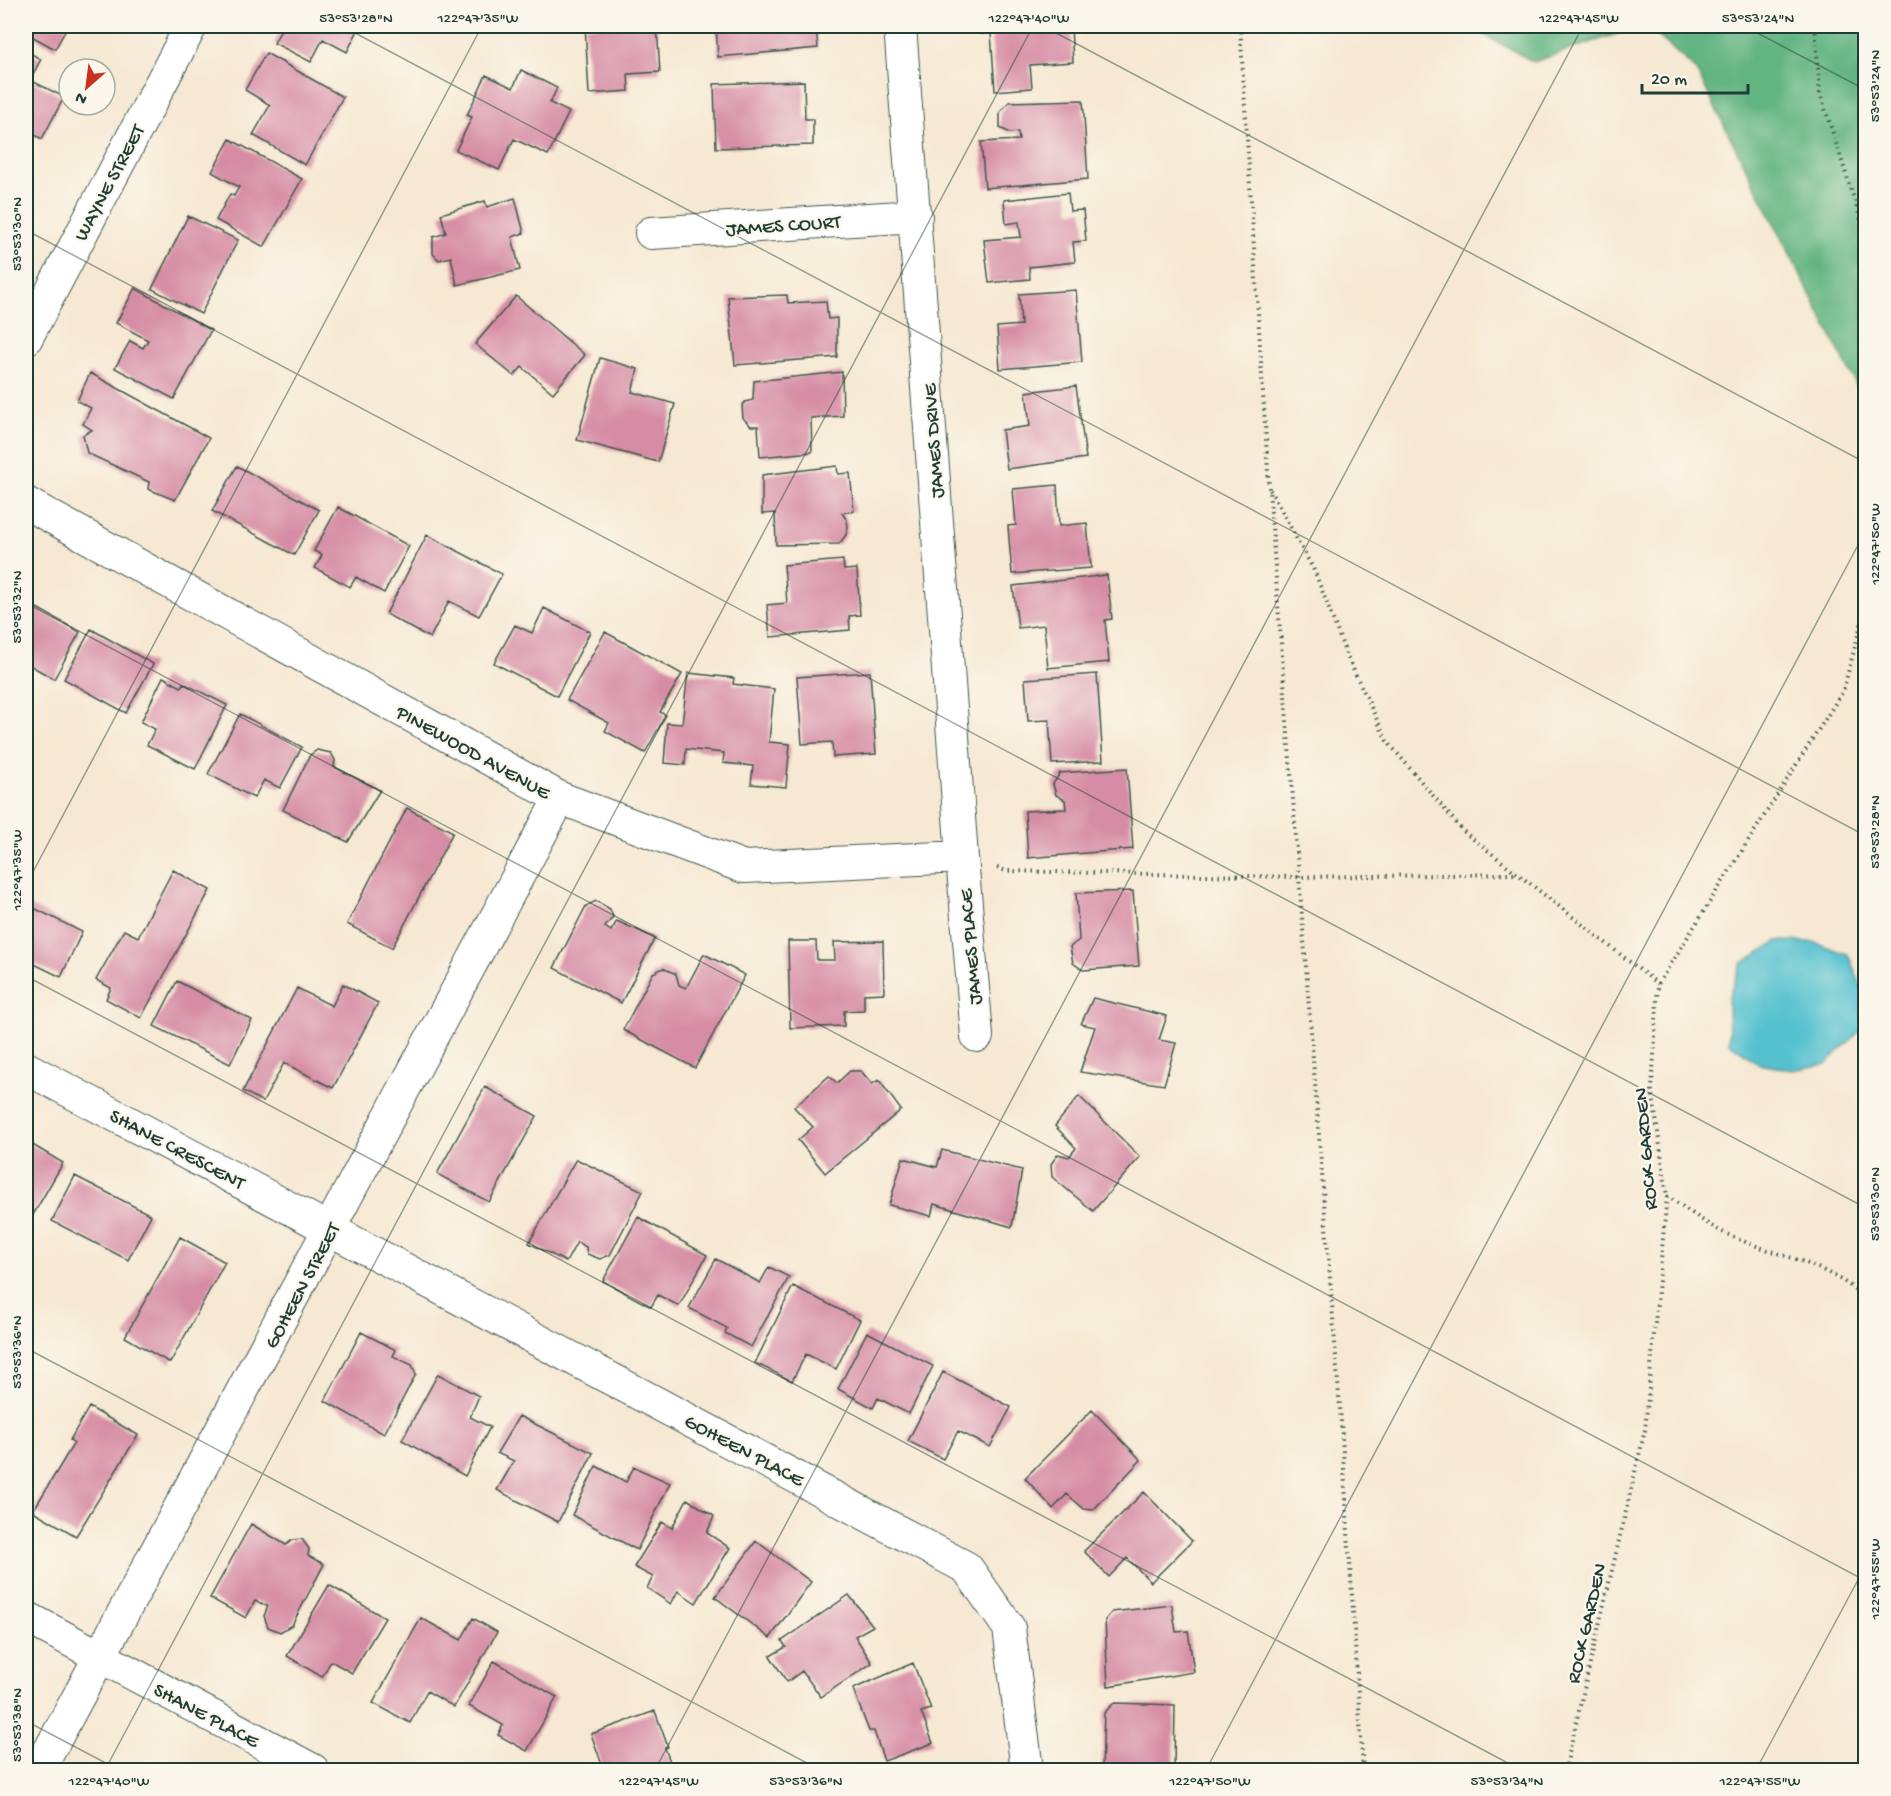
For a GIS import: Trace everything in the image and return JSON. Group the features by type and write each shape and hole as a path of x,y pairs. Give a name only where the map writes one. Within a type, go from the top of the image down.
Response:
{"street":[{"name":"WAYNE STREET","path":"26,339 191,26"},
{"name":"JAMES DRIVE","path":"900,26 962,857"},
{"name":"JAMES COURT","path":"651,232 915,216"},
{"name":"PINEWOOD AVENUE","path":"26,503 560,798 744,867 962,857"},
{"name":"GOHEEN STREET","path":"39,1770 560,798"},
{"name":"JAMES PLACE","path":"962,857 977,1036"},
{"name":"SHANE CRESCENT","path":"26,1068 331,1229"},
{"name":"GOHEEN PLACE","path":"331,1229 968,1568 1009,1628 1027,1770"},
{"path":"26,1617 101,1658"},
{"name":"SHANE PLACE","path":"101,1658 313,1770"}],"path":[{"path":"1240,26 1269,488 1341,1421 1363,1770"},
{"path":"1815,26 1820,93 1866,237"},
{"path":"1269,488 1316,572 1346,654 1387,741 1463,831 1658,984"},
{"name":"ROCK GARDEN","path":"1565,1770 1645,1430 1667,1196 1652,1090 1658,984 1843,692 1866,606"},
{"path":"962,857 1006,871 1298,877 1517,874"},
{"path":"1667,1196 1728,1235 1814,1265 1851,1285 1866,1299"}],"green space":[{"path":"1468,26 1640,26 1534,62"},
{"path":"1647,26 1865,26 1865,402 1696,70"}],"water":[{"path":"1777,941 1813,942 1848,954 1865,996 1865,1026 1826,1064 1792,1070 1759,1064 1729,1042 1728,999 1741,964"}],"building":[{"path":"26,26 68,26 55,49 26,33"},
{"path":"283,26 360,26 347,52 323,39 311,62 274,43"},
{"path":"585,26 657,26 660,72 628,74 629,91 589,94"},
{"path":"716,26 816,26 818,48 718,57"},
{"path":"980,26 1071,27 1073,62 1030,65 1032,88 995,91 991,33 981,34"},
{"path":"26,51 41,59 30,80 57,94 57,110 42,139 26,130"},
{"path":"266,53 343,97 305,165 253,135 270,105 245,90"},
{"path":"521,70 557,88 550,103 569,112 548,155 514,139 499,170 456,150 472,117 467,115 486,75 513,88"},
{"path":"804,81 805,119 813,119 813,145 716,148 714,84"},
{"path":"1083,100 1088,179 985,188 981,142 1019,140 1018,132 1010,133 1000,128 1000,112 1009,102"},
{"path":"230,139 302,179 264,247 216,220 230,194 234,196 239,187 212,172"},
{"path":"1068,193 1070,211 1083,210 1086,241 1073,242 1075,262 1029,267 1030,279 989,283 984,240 1021,237 1019,222 1006,224 1004,200"},
{"path":"515,198 524,233 512,237 520,270 457,285 451,257 439,260 433,254 433,237 446,233 441,214 485,201 487,207"},
{"path":"188,216 238,240 201,314 152,289"},
{"path":"135,288 211,330 174,399 115,368 130,341 143,348 148,340 116,323"},
{"path":"1076,290 1082,362 1000,369 997,327 1021,325 1019,294"},
{"path":"787,295 788,303 826,301 828,319 837,318 837,357 735,365 728,297"},
{"path":"516,296 585,355 553,393 522,367 514,376 475,344"},
{"path":"600,358 638,369 632,392 675,404 658,462 577,440"},
{"path":"842,372 843,416 811,418 812,452 760,457 758,426 751,426 743,418 742,406 745,402 753,400 754,381"},
{"path":"90,373 209,438 175,500 148,489 149,482 87,453 83,435 92,430 83,424 91,408 77,401"},
{"path":"1076,386 1086,458 1007,469 1002,430 1030,426 1026,392"},
{"path":"237,466 319,510 294,555 212,511"},
{"path":"837,466 838,474 850,473 854,511 842,513 847,520 846,535 839,544 776,545 775,513 762,514 762,475"},
{"path":"1057,485 1059,526 1087,523 1091,568 1012,574 1008,526 1016,525 1013,489"},
{"path":"338,507 409,546 384,593 356,577 350,587 315,568 322,555 314,551"},
{"path":"427,535 502,574 479,616 449,601 430,638 386,614"},
{"path":"843,560 844,570 857,569 860,615 849,616 850,630 770,637 767,605 787,603 784,565"},
{"path":"1107,575 1112,619 1105,620 1109,662 1048,668 1044,625 1018,628 1013,586"},
{"path":"26,602 80,632 54,679 26,663"},
{"path":"544,608 590,632 557,696 494,663 515,625 532,633"},
{"path":"91,629 153,664 126,713 64,679"},
{"path":"605,632 682,674 660,712 666,715 645,753 605,731 609,723 567,700"},
{"path":"870,672 876,754 833,757 832,742 802,744 797,677"},
{"path":"688,673 734,678 733,684 774,689 769,742 790,744 786,787 751,784 753,766 723,763 724,753 686,749 685,765 664,763 667,723 682,724"},
{"path":"1097,674 1103,761 1052,764 1049,720 1028,721 1025,679"},
{"path":"163,677 181,687 183,683 227,705 195,769 147,745 155,729 141,722"},
{"path":"240,714 302,747 280,788 264,780 254,798 208,774"},
{"path":"317,750 331,753 335,760 334,767 380,790 348,842 283,810 310,755"},
{"path":"1127,768 1133,849 1028,858 1025,811 1066,809 1065,800 1056,795 1053,784 1060,773"},
{"path":"407,808 453,832 392,948 347,924"},
{"path":"173,870 210,890 141,1018 106,999 111,988 96,980 124,930 138,937"},
{"path":"1133,891 1139,966 1083,970 1073,963 1070,947 1079,940 1076,893"},
{"path":"596,901 610,909 613,917 605,927 611,931 617,921 655,938 621,1003 554,968 586,906"},
{"path":"26,904 82,932 61,977 26,960"},
{"path":"788,941 816,941 817,960 835,960 834,942 883,941 884,993 864,994 864,1010 844,1011 844,1026 790,1028"},
{"path":"704,954 745,975 695,1068 623,1030 653,973 663,968 676,974 679,985 686,988"},
{"path":"177,981 252,1020 230,1064 154,1026"},
{"path":"343,984 378,1003 333,1088 284,1063 263,1102 243,1091 297,988 332,1006"},
{"path":"1093,998 1167,1016 1159,1040 1176,1043 1164,1085 1080,1072 1095,1027 1081,1024"},
{"path":"850,1071 861,1071 872,1084 879,1080 901,1110 825,1173 798,1140 813,1127 794,1107 829,1076 837,1083"},
{"path":"485,1087 537,1116 489,1202 437,1174"},
{"path":"1079,1096 1140,1157 1093,1211 1052,1177 1051,1164 1058,1154 1069,1157 1076,1148 1055,1126"},
{"path":"26,1141 63,1163 26,1227"},
{"path":"942,1150 1022,1170 1012,1227 934,1204 931,1216 889,1205 903,1158 937,1167"},
{"path":"576,1159 643,1191 610,1255 600,1259 587,1254 586,1247 577,1242 566,1262 529,1243"},
{"path":"75,1176 151,1215 128,1260 52,1221"},
{"path":"638,1217 707,1255 679,1306 658,1295 651,1307 603,1281"},
{"path":"180,1237 225,1262 170,1363 125,1337"},
{"path":"716,1259 760,1283 769,1267 789,1277 751,1347 725,1333 727,1328 689,1308"},
{"path":"793,1286 860,1320 836,1369 806,1354 792,1381 755,1363"},
{"path":"361,1332 396,1350 393,1356 412,1365 416,1374 384,1434 325,1401"},
{"path":"867,1332 933,1366 909,1414 878,1398 873,1408 838,1389"},
{"path":"943,1372 1011,1407 990,1447 958,1431 943,1459 908,1441"},
{"path":"438,1374 479,1396 470,1417 490,1427 465,1476 402,1440"},
{"path":"89,1407 138,1435 76,1536 33,1511 74,1443 70,1440"},
{"path":"1092,1410 1141,1460 1093,1510 1084,1509 1067,1494 1053,1509 1025,1478"},
{"path":"519,1416 593,1453 558,1522 497,1490 514,1461 497,1453"},
{"path":"596,1466 626,1482 634,1467 670,1483 637,1550 572,1515"},
{"path":"1144,1492 1192,1541 1151,1582 1127,1558 1109,1577 1084,1551"},
{"path":"687,1499 714,1516 707,1533 730,1548 696,1603 678,1591 671,1604 647,1588 653,1577 634,1567 662,1522 672,1528"},
{"path":"251,1524 286,1545 292,1540 302,1539 309,1549 308,1556 324,1564 292,1625 280,1632 268,1627 264,1616 268,1606 255,1601 246,1618 210,1598"},
{"path":"756,1541 811,1582 770,1638 715,1597"},
{"path":"329,1585 385,1618 352,1673 331,1661 322,1677 287,1656"},
{"path":"849,1595 873,1626 855,1636 872,1663 821,1697 802,1671 787,1682 770,1656 786,1647 782,1641"},
{"path":"1172,1605 1176,1632 1188,1631 1194,1672 1108,1686 1105,1620 1112,1612"},
{"path":"421,1618 461,1640 473,1618 497,1632 454,1707 427,1691 410,1723 373,1703"},
{"path":"494,1661 557,1697 527,1751 498,1735 503,1725 469,1706"},
{"path":"913,1663 931,1709 921,1712 933,1743 884,1761 874,1731 869,1731 853,1689"},
{"path":"1114,1703 1175,1705 1174,1770 1102,1770 1104,1713"},
{"path":"655,1711 668,1747 665,1748 673,1770 604,1770 591,1734"}]}
